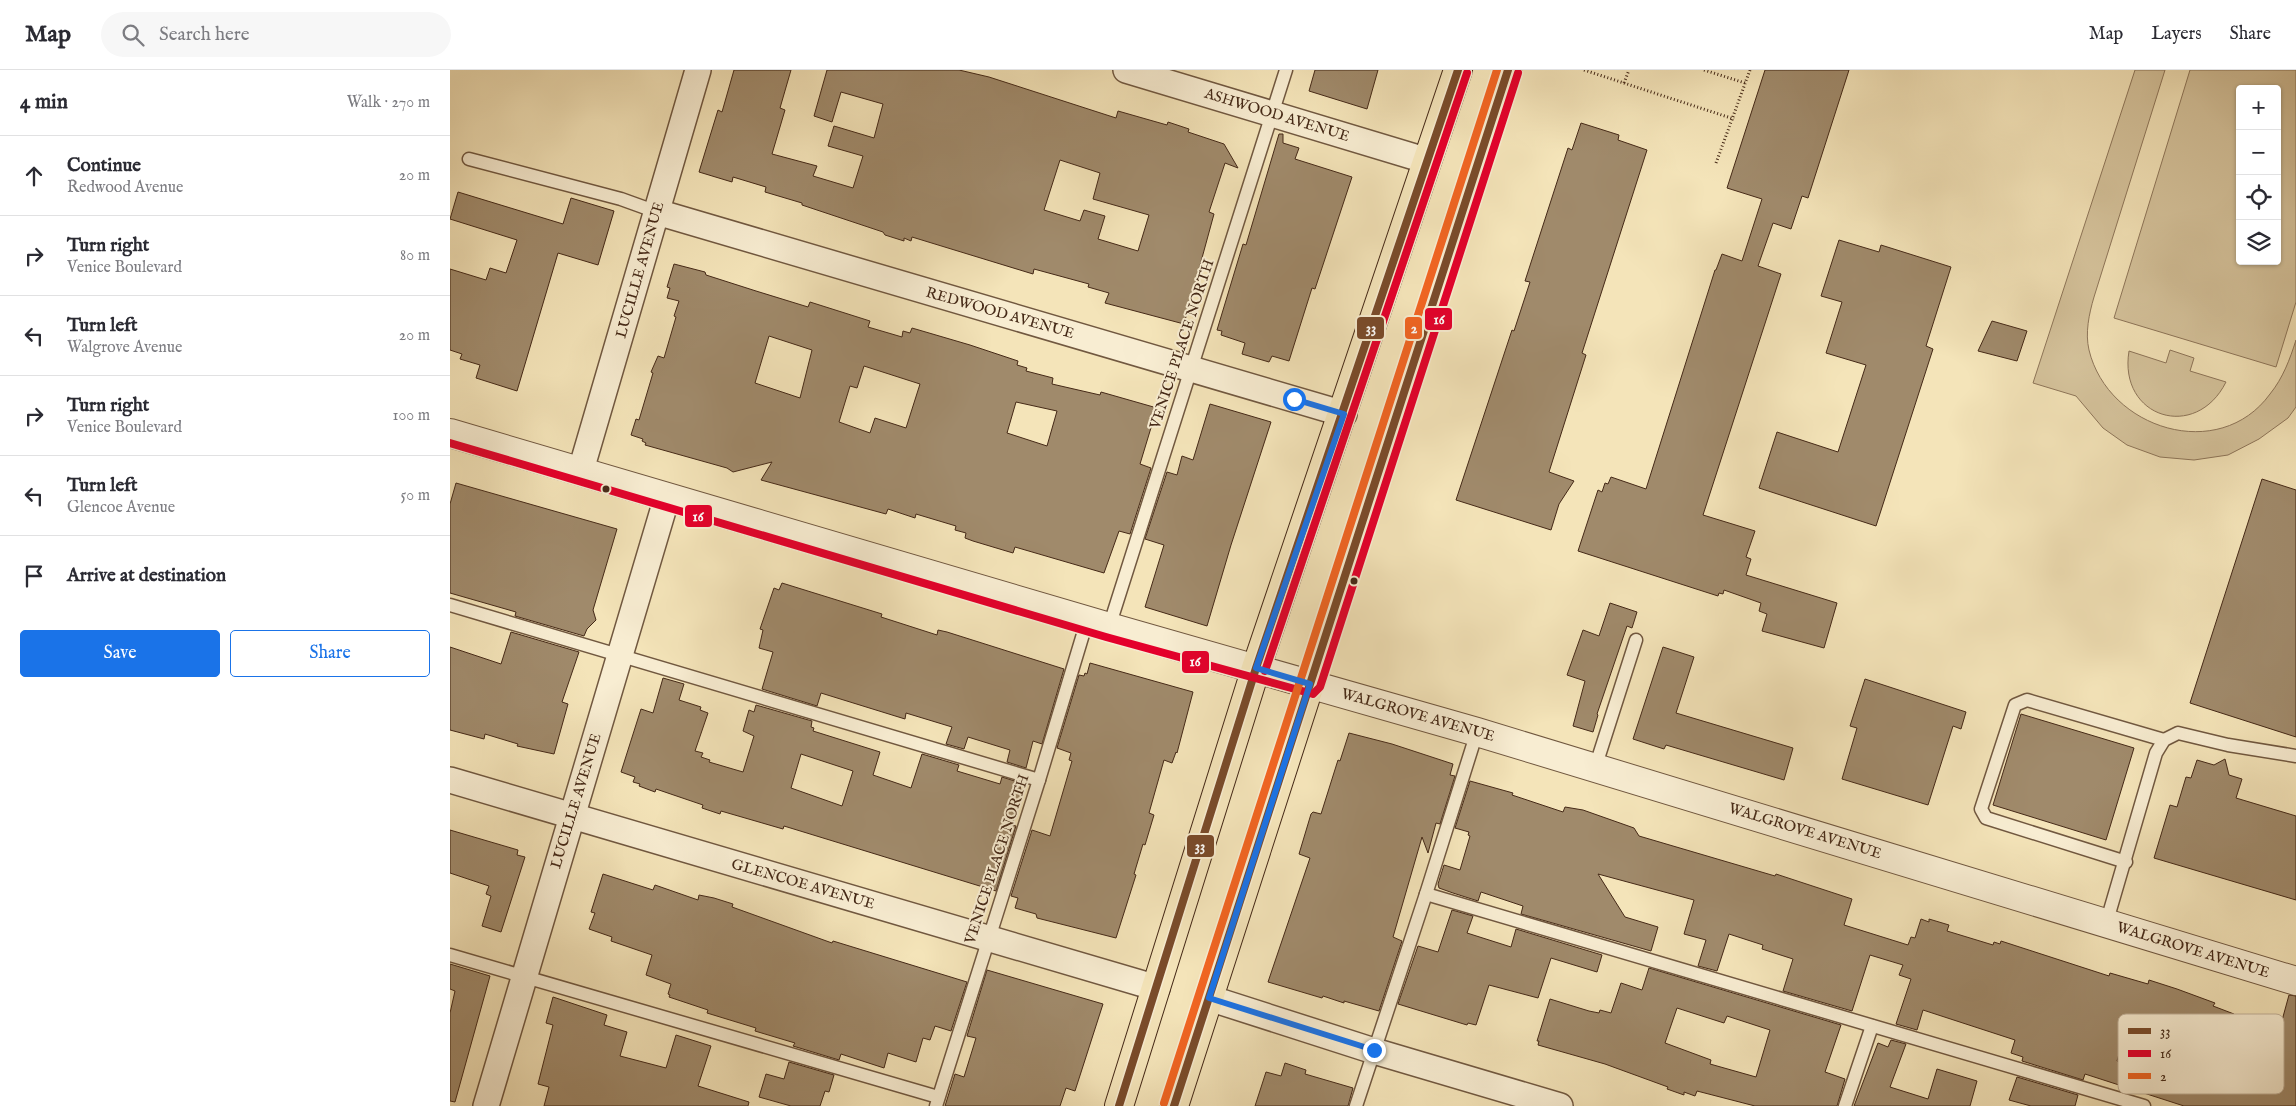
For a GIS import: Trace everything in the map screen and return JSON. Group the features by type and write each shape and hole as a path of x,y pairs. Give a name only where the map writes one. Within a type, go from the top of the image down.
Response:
{"main road":[{"path":"1118,1106 1157,988 1256,668 1344,414 1458,70"},
{"path":"1174,1106 1508,70"}],"street":[{"name":"LUCILLE AVENUE","path":"581,470 698,70"},
{"name":"ASHWOOD AVENUE","path":"1126,70 1428,160"},
{"name":"REDWOOD AVENUE","path":"657,212 1344,414"},
{"name":"WALGROVE AVENUE","path":"450,432 1098,624 1477,732 2296,981"},
{"name":"LUCILLE AVENUE","path":"486,1106 667,496"},
{"name":"GLENCOE AVENUE","path":"450,780 1157,988"},
{"path":"1209,998 1560,1106"}],"lane":[{"name":"VENICE PLACE NORTH","path":"937,1101 1039,780 1191,369 1286,70"},
{"path":"469,159 621,199 657,212"},
{"path":"450,605 1039,780"},
{"path":"1595,768 1636,640"},
{"path":"2126,862 1986,818 1981,809 2015,705 2021,702 2027,700 2164,740"},
{"path":"1356,1106 1477,732"},
{"path":"2106,924 2126,862 2156,753 2164,740 2178,733 2228,745 2296,756"},
{"path":"1426,894 2144,1106"},
{"path":"450,955 937,1101"},
{"path":"1845,1106 1872,1026"}],"path":[{"path":"1584,70 1734,120"},
{"path":"1624,83 1629,70"},
{"path":"1704,70 1745,83"},
{"path":"1716,163 1734,120 1750,70"}],"shaded area":[{"path":"2135,70 2165,70 2092,303 2088,330 2089,350 2100,377 2118,400 2141,417 2168,428 2195,432 2223,428 2248,415 2270,394 2279,381 2289,361 2296,340 2296,407 2288,418 2259,439 2228,455 2194,460 2160,457 2127,445 2103,428 2076,396 2033,383"},
{"path":"2190,70 2296,70 2296,302 2276,367 2114,318"},
{"path":"2170,350 2194,358 2190,371 2226,382 2213,401 2197,412 2179,416 2162,414 2147,406 2135,393 2129,374 2129,351 2166,363"}],"building":[{"path":"734,70 791,70 780,108 785,110 772,154 817,166 813,176 853,188 863,156 828,146 834,126 874,138 883,104 841,92 832,122 814,116 827,70 959,70 989,77 1116,118 1118,111 1167,125 1168,122 1189,129 1188,132 1224,144 1238,168 1225,163 1209,212 1214,214 1184,324 1105,303 1109,293 1088,287 1089,284 1034,269 1033,274 912,237 911,241 904,238 904,241 802,205 802,203 765,192 766,187 733,177 732,182 699,172 718,110 722,112","holes":["1060,160 1100,173 1093,199 1149,215 1138,251 1098,239 1105,216 1084,210 1080,221 1044,210"]},
{"path":"1315,70 1378,70 1367,109 1309,91"},
{"path":"1765,70 1849,70 1808,198 1802,196 1791,229 1773,223 1758,266 1781,274 1703,515 1755,531 1746,557 1751,559 1746,575 1837,603 1824,648 1762,631 1767,614 1759,611 1761,603 1724,590 1723,594 1719,593 1718,596 1578,551 1598,490 1602,492 1605,483 1608,484 1611,477 1646,489 1715,270 1722,254 1742,261 1762,199 1727,188"},
{"path":"1581,123 1619,135 1618,140 1647,150 1582,353 1586,355 1549,472 1574,481 1559,504 1551,530 1456,500 1512,330 1514,331 1530,282 1525,281 1568,148 1572,150"},
{"path":"1279,134 1283,134 1283,143 1299,148 1295,159 1352,177 1315,289 1312,288 1289,361 1272,356 1269,362 1242,354 1245,343 1221,335 1222,331 1217,330 1243,244 1246,245"},
{"path":"458,192 563,224 571,198 614,211 598,265 558,253 517,391 476,378 480,365 460,359 462,354 450,350 450,269 486,280 490,268 506,273 517,240 450,219"},
{"path":"1839,240 1879,252 1881,245 1951,267 1926,346 1933,349 1876,526 1759,488 1777,432 1838,452 1866,365 1826,353 1842,302 1821,296"},
{"path":"674,264 705,272 706,275 808,307 810,302 870,321 868,327 902,337 903,331 910,333 912,328 970,345 1018,361 1017,365 1027,368 1026,371 1053,378 1052,384 1100,395 1101,392 1157,408 1140,464 1151,468 1130,534 1119,531 1104,573 1015,547 1013,553 973,541 965,538 966,533 955,530 956,526 916,514 915,518 888,509 886,514 761,480 772,462 733,472 727,468 645,445 646,443 642,441 643,439 631,435 636,419 639,420 653,373 651,372 658,356 664,358 676,317 674,316 679,301 667,298 670,288 667,287","holes":["769,336 812,350 800,398 755,383","864,366 920,384 906,428 875,418 870,433 839,422 850,386 857,388","1016,402 1057,411 1047,446 1007,433"]},
{"path":"1992,321 2027,331 2017,361 1978,351"},
{"path":"1210,404 1271,422 1207,626 1145,607 1164,545 1145,539 1167,472 1177,475 1182,456 1193,460"},
{"path":"2262,479 2296,490 2296,737 2190,703"},
{"path":"456,483 617,529 593,610 596,620 587,629 584,636 515,616 516,612 450,593 450,504"},
{"path":"782,583 882,614 881,617 937,635 938,630 947,632 1064,669 1042,744 1033,741 1026,768 1007,762 1010,750 968,737 964,749 946,744 952,727 906,713 905,719 821,693 817,706 762,689 773,652 759,648 763,630 760,629 774,588 779,590"},
{"path":"1610,603 1637,612 1632,628 1627,626 1597,714 1593,732 1573,726 1585,681 1567,675 1583,630 1599,636"},
{"path":"511,632 579,652 562,702 568,704 554,754 517,746 518,744 485,734 484,739 450,730 450,647 501,664"},
{"path":"1663,647 1694,657 1676,713 1793,748 1784,780 1666,745 1664,749 1633,739"},
{"path":"1090,663 1193,692 1177,753 1172,763 1164,760 1149,813 1154,815 1145,845 1143,844 1134,874 1136,875 1116,938 1037,918 1036,914 1015,908 1018,898 1011,896 1032,830 1050,836 1072,761 1069,760 1071,753 1057,748 1079,675 1084,676 1085,673 1087,674"},
{"path":"663,678 684,684 679,700 701,707 700,710 708,713 695,751 703,753 701,757 710,760 709,762 743,772 754,736 743,731 749,710 754,712 756,705 812,721 811,727 814,728 813,731 880,752 873,775 911,788 922,754 959,765 957,771 1000,784 1002,777 1021,783 1020,789 1024,790 1012,825 1016,826 996,891 784,826 783,829 721,811 720,814 702,808 703,805 656,789 655,792 639,786 640,784 633,782 635,777 621,772 641,709 653,713","holes":["801,754 853,771 842,806 791,788"]},
{"path":"1865,679 1966,712 1961,729 1953,726 1928,805 1842,779 1857,728 1850,726"},
{"path":"2021,714 2134,748 2106,840 1993,805"},
{"path":"1349,733 1392,744 1453,764 1450,775 1455,776 1440,824 1436,823 1428,853 1422,837 1393,937 1402,941 1379,1011 1323,996 1322,998 1268,982 1310,858 1299,854 1311,814 1313,812 1321,814 1338,760 1340,761"},
{"path":"2225,759 2229,775 2242,779 2236,798 2296,816 2296,900 2154,858 2170,805 2177,807 2186,777 2191,778 2197,760 2214,765"},
{"path":"1470,781 1513,793 1512,795 1563,812 1565,807 1583,810 1634,828 1639,836 1775,876 1776,874 1852,899 1844,925 1908,945 1911,937 1915,938 1921,919 1929,922 1929,919 1949,925 1947,931 1993,945 1994,942 2000,944 2001,941 2109,976 2110,973 2148,984 2149,980 2215,1003 2213,1006 2234,1014 2118,1014 2118,1085 2085,1074 2083,1080 2022,1061 2023,1057 2011,1053 2015,1040 1923,1010 1917,1030 1896,1024 1911,979 1899,975 1903,965 1870,955 1852,1011 1783,991 1793,959 1762,949 1763,945 1729,934 1717,971 1698,966 1706,940 1684,934 1694,900 1598,874 1625,917 1658,927 1651,951 1521,914 1523,906 1481,892 1478,901 1439,888 1438,884 1444,865 1460,870 1470,836 1468,835 1469,832 1455,828"},
{"path":"450,830 518,850 517,855 525,857 501,932 482,926 491,896 486,894 489,886 450,873"},
{"path":"603,874 653,890 655,885 698,900 699,895 714,898 733,904 732,907 832,943 833,941 967,982 951,1031 935,1026 930,1040 923,1038 916,1062 888,1053 884,1068 841,1054 839,1060 793,1046 795,1043 755,1031 756,1028 707,1013 708,1010 669,997 671,984 646,975 652,955 611,941 612,937 589,929 595,913 591,912"},
{"path":"1452,910 1473,916 1467,933 1511,947 1516,929 1602,955 1597,972 1551,958 1538,998 1489,985 1476,1025 1468,1023 1467,1025 1398,1004 1418,946 1438,952"},
{"path":"450,964 490,976 455,1102 450,1101 450,1013 455,991 450,989"},
{"path":"1649,968 1841,1025 1825,1072 1845,1079 1837,1106 1755,1106 1697,1091 1695,1096 1684,1092 1684,1095 1667,1089 1668,1087 1605,1064 1538,1045 1539,1041 1537,1041 1550,999 1589,1011 1599,1013 1600,1010 1611,1013 1621,983 1642,990","holes":["1677,1008 1724,1023 1727,1016 1770,1030 1756,1077 1710,1064 1711,1060 1665,1043"]},
{"path":"987,970 1103,1004 1075,1091 1066,1088 1060,1106 945,1106 955,1074 964,1077 976,1038 967,1036"},
{"path":"2289,995 2296,996 2296,1106 2184,1106 2147,1094 2284,1094 2284,1014"},
{"path":"553,997 607,1015 604,1025 627,1032 620,1056 666,1068 676,1035 711,1046 698,1086 749,1102 748,1106 544,1106 549,1087 538,1084 553,1025 546,1023"},
{"path":"1891,1040 1906,1044 1890,1087 1928,1099 1937,1069 1977,1081 1970,1106 1854,1106 1878,1043 1888,1047"},
{"path":"789,1062 834,1075 829,1092 825,1091 820,1106 791,1106 759,1097 766,1074 784,1079"},
{"path":"1285,1063 1306,1070 1305,1074 1353,1088 1348,1106 1255,1106 1266,1072 1281,1076"},
{"path":"2017,1077 2078,1095 2075,1106 2031,1106 2009,1100"}],"transit line":[{"name":"33","path":"1119,1106 1256,668 1458,70"},
{"name":"2","path":"1164,1103 1497,70"},
{"name":"33","path":"1174,1106 1508,70"},
{"name":"16","path":"1265,671 1467,73"},
{"name":"16","path":"450,443 1106,637 1313,694 1320,687 1518,73"}],"route":[{"path":"1294,399 1344,414 1256,668 1310,684 1209,998 1374,1050"}]}
